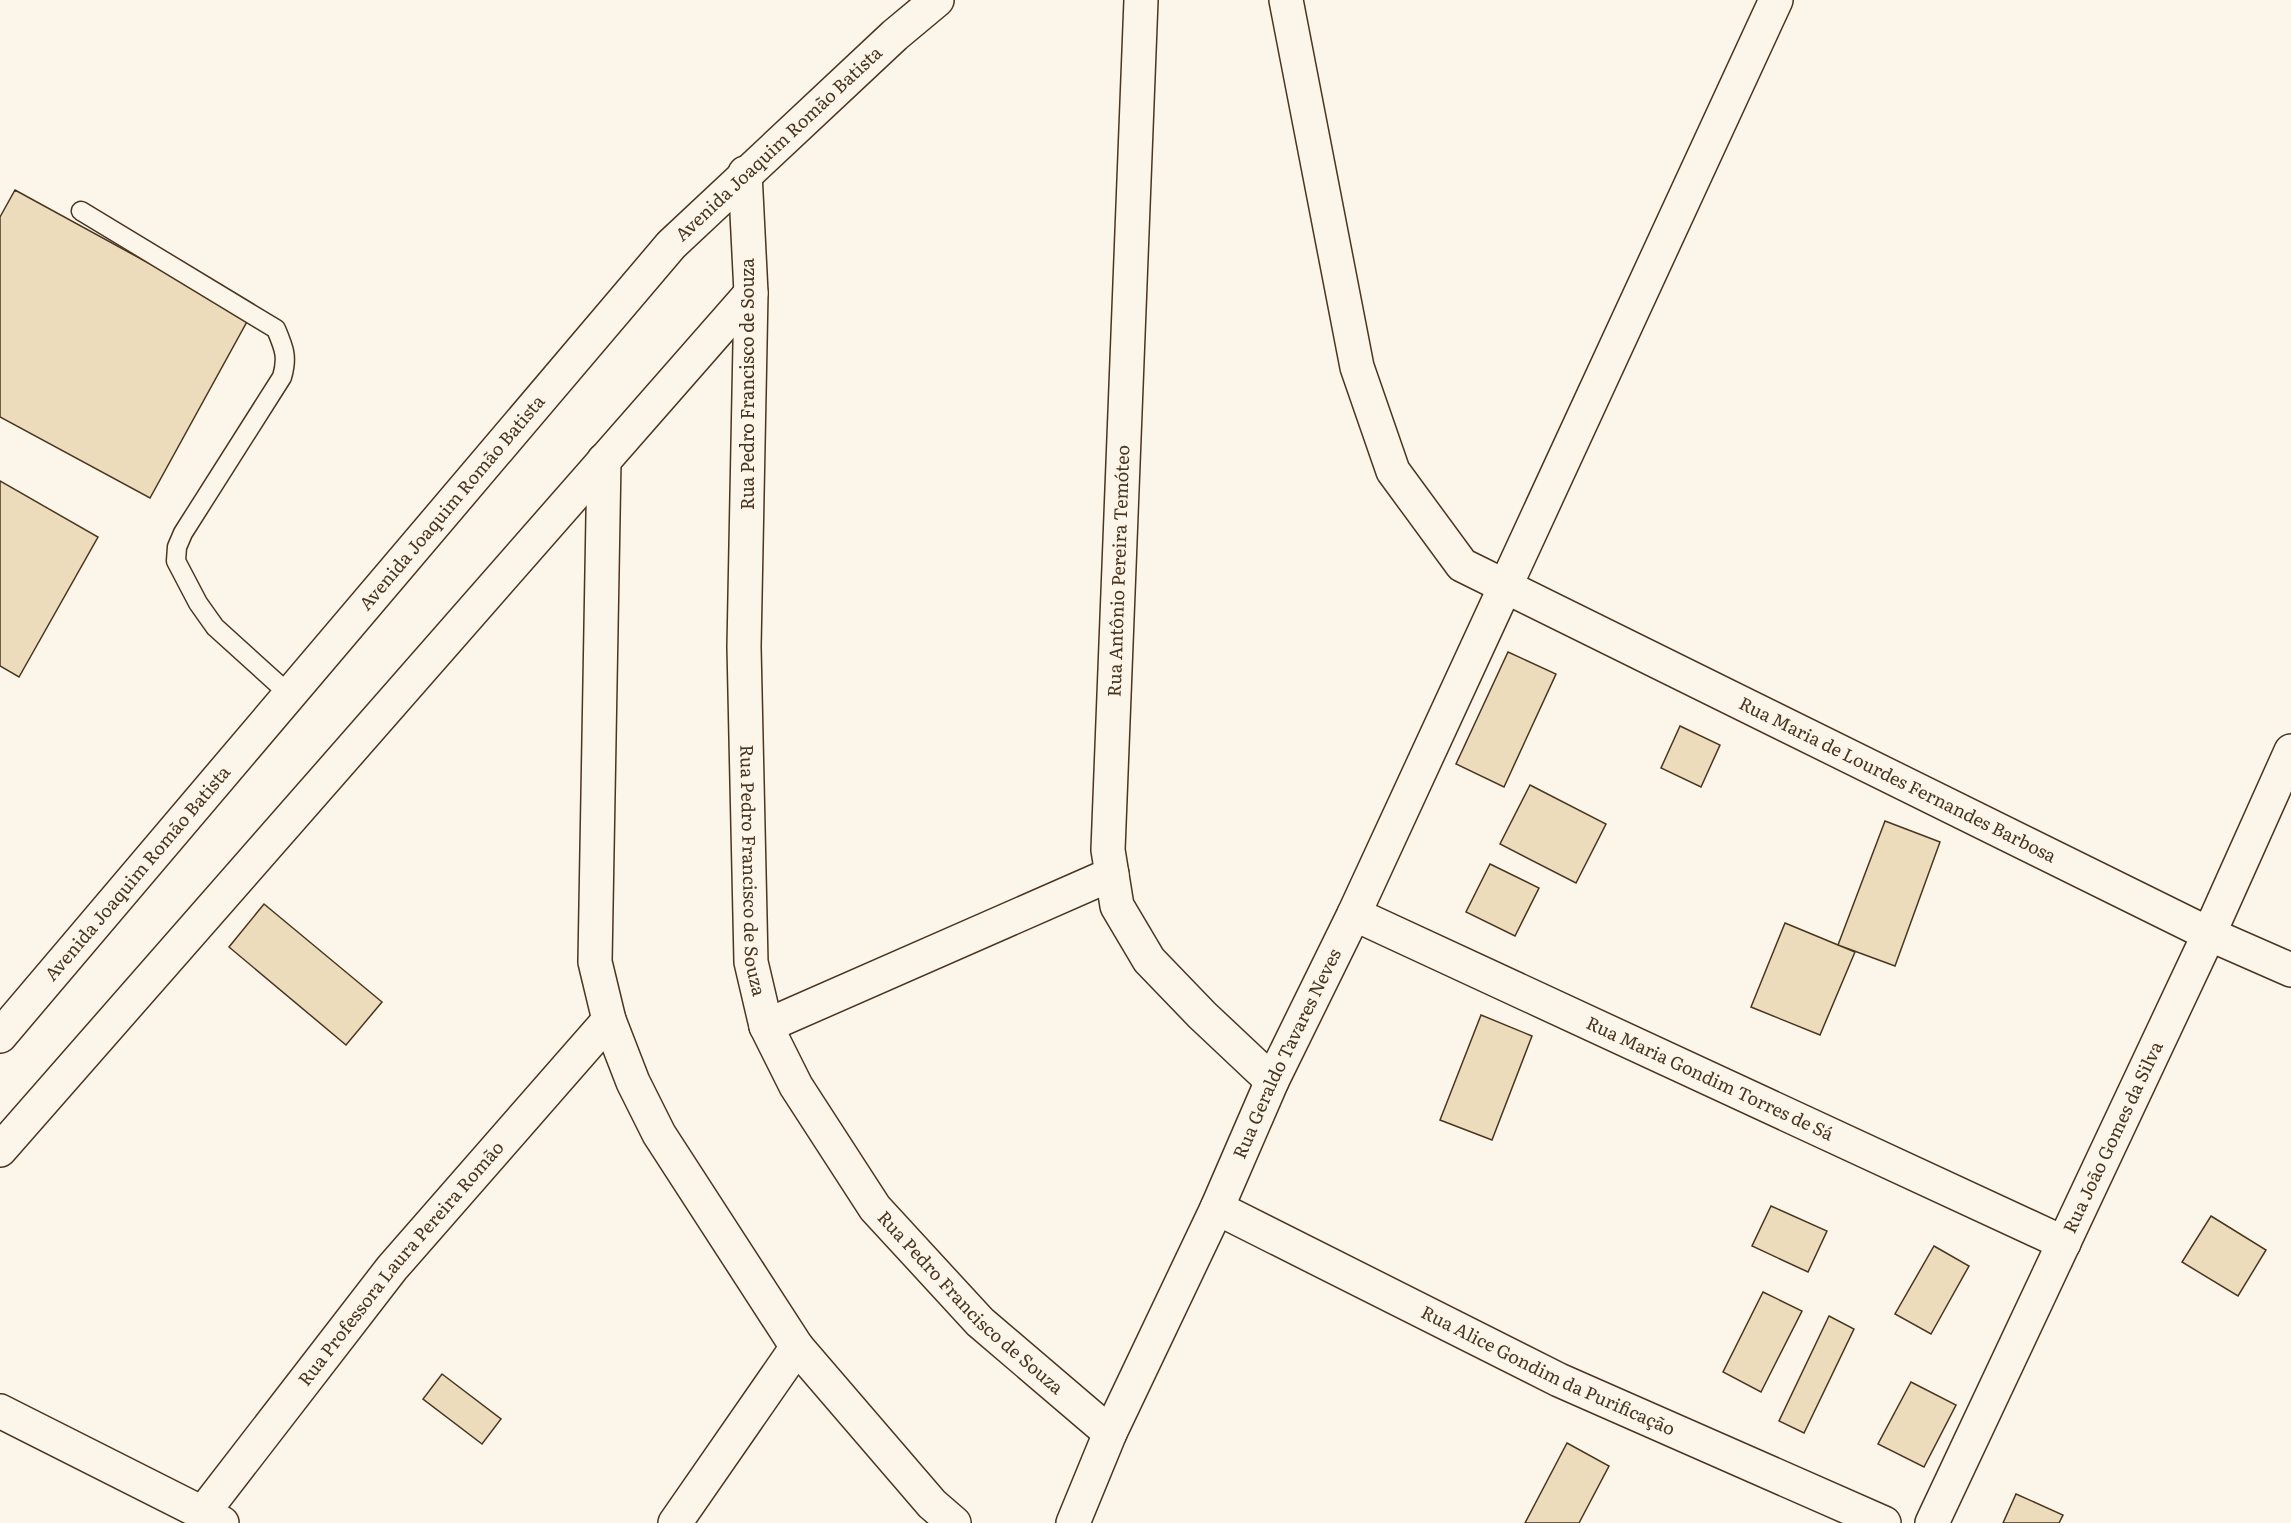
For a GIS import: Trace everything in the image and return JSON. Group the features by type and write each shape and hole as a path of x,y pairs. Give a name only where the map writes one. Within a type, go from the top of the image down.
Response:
{"main road":[{"name":"Avenida Joaquim Romão Batista","path":"0,1036 671,245 745,173 895,35 937,0"},
{"name":"Rua Antônio Pereira Temóteo","path":"1142,0 1108,850 1117,906 1149,960 1272,1081"},
{"name":"Rua Maria de Lourdes Fernandes Barbosa","path":"1286,0 1357,367 1393,471 1462,565 2209,934 2291,970"},
{"name":"Rua Geraldo Tavares Neves","path":"1073,1523 1110,1433 1217,1208 1272,1081 1354,914 1776,0"},
{"name":"Rua Pedro Francisco de Souza","path":"745,173 751,293 744,647 750,927 751,962 766,1026 796,1086 875,1208 980,1322 1110,1433"},
{"path":"0,1150 751,293"},
{"path":"604,460 595,962 609,1020 633,1082 659,1134 797,1347 932,1504 954,1523"},
{"name":"Rua João Gomes da Silva","path":"1932,1523 2209,934 2291,751"},
{"path":"766,1026 1112,874"},
{"name":"Rua Maria Gondim Torres de Sá","path":"1354,914 2064,1243"},
{"name":"Rua Professora Laura Pereira Romão","path":"212,1519 392,1268 609,1020"},
{"name":"Rua Alice Gondim da Purificação","path":"1217,1208 1559,1380 1884,1523"},
{"path":"675,1523 797,1347"},
{"path":"0,1411 212,1519"}],"lane":[{"path":"81,211 276,329 285,351 286,364 282,378 183,534 177,547 177,561 198,603 215,627 290,695"}],"building":[{"path":"15,190 249,318 150,498 0,417 0,217"},
{"path":"0,481 98,537 19,677 0,666"},
{"path":"1508,652 1556,674 1504,787 1456,764"},
{"path":"1680,726 1720,745 1701,787 1661,768"},
{"path":"1530,785 1606,824 1576,883 1500,844"},
{"path":"1885,821 1940,842 1895,966 1838,945"},
{"path":"1490,864 1539,888 1515,936 1466,912"},
{"path":"264,904 382,1002 346,1045 229,947"},
{"path":"1785,923 1855,952 1820,1035 1751,1007"},
{"path":"1481,1015 1532,1036 1492,1140 1440,1120"},
{"path":"1771,1206 1827,1231 1808,1272 1752,1246"},
{"path":"2211,1216 2266,1250 2238,1296 2182,1262"},
{"path":"1934,1246 1969,1266 1931,1334 1895,1314"},
{"path":"1763,1292 1802,1311 1761,1392 1723,1372"},
{"path":"1829,1316 1854,1329 1804,1433 1779,1421"},
{"path":"442,1374 501,1419 482,1444 423,1399"},
{"path":"1911,1382 1956,1405 1924,1467 1878,1444"},
{"path":"1567,1443 1609,1466 1579,1523 1525,1523"},
{"path":"2016,1494 2063,1515 2059,1523 2003,1523"}]}
